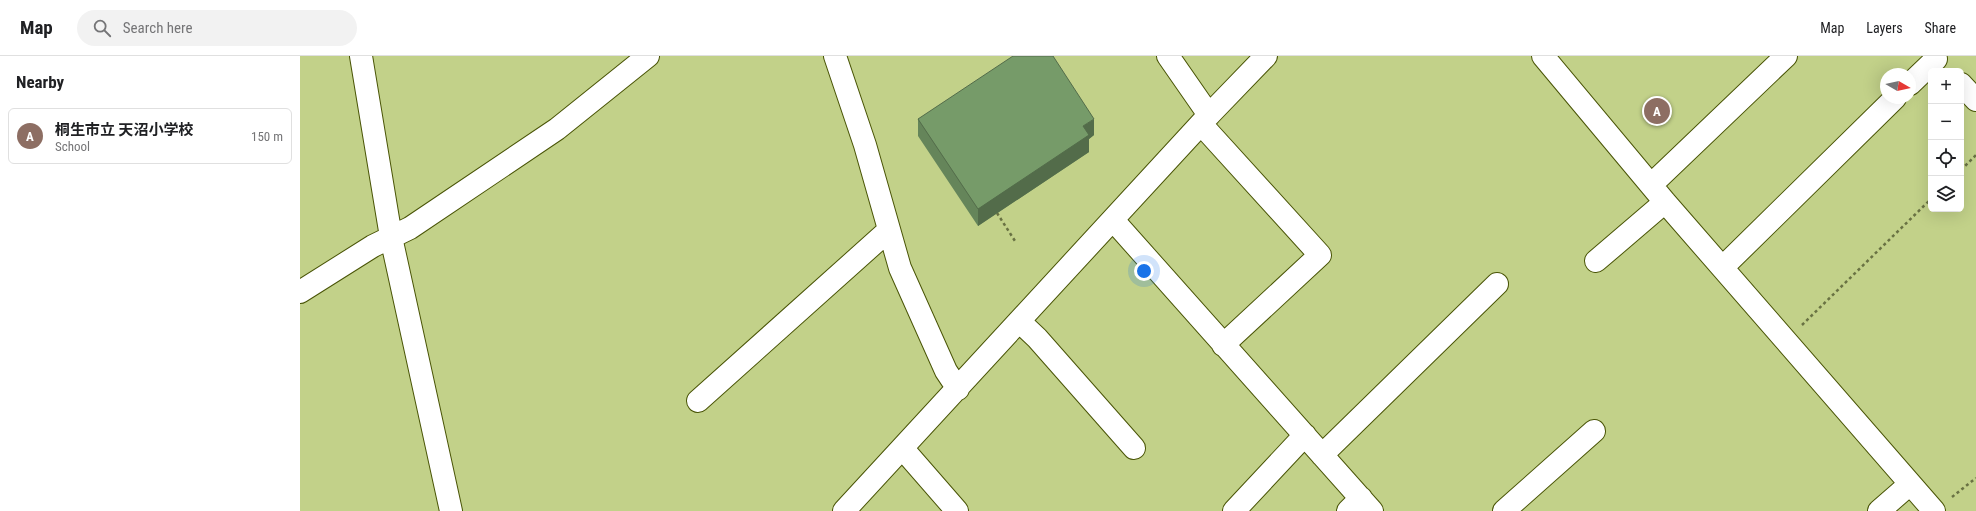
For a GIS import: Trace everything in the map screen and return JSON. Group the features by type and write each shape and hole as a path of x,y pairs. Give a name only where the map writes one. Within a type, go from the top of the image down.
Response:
{"street":[{"path":"360,56 391,237 451,511"},
{"path":"300,292 391,237 410,228 557,129 648,56"},
{"path":"1168,56 1205,120 1320,254 1223,345"},
{"path":"844,511 903,450 1019,321 1266,56"},
{"path":"1543,56 1665,202 1934,511"},
{"path":"1651,185 1786,56"},
{"path":"840,58 900,268 946,371 958,389"},
{"path":"1916,79 1939,62"},
{"path":"1964,87 1976,100"},
{"path":"1723,267 1889,104"},
{"path":"1596,260 1665,202"},
{"path":"1113,220 1223,345 1305,435 1322,455 1360,507"},
{"path":"698,401 889,230"},
{"path":"1322,455 1498,284"},
{"path":"1019,321 1037,338 1134,448"},
{"path":"1504,511 1594,431"},
{"path":"1234,511 1305,435"},
{"path":"903,450 958,511"},
{"path":"1880,511 1910,484"}],"path":[{"path":"1964,167 1976,155"},
{"path":"1786,341 1928,202"},
{"path":"997,213 1015,241"},
{"path":"1934,511 1976,478"}],"building":[{"path":"1013,56 1053,56 1094,119 1083,126 1089,135 978,209 918,119"}],"place":[{"name":"桐生市立 天沼小学校","path":"1657,111"}]}
